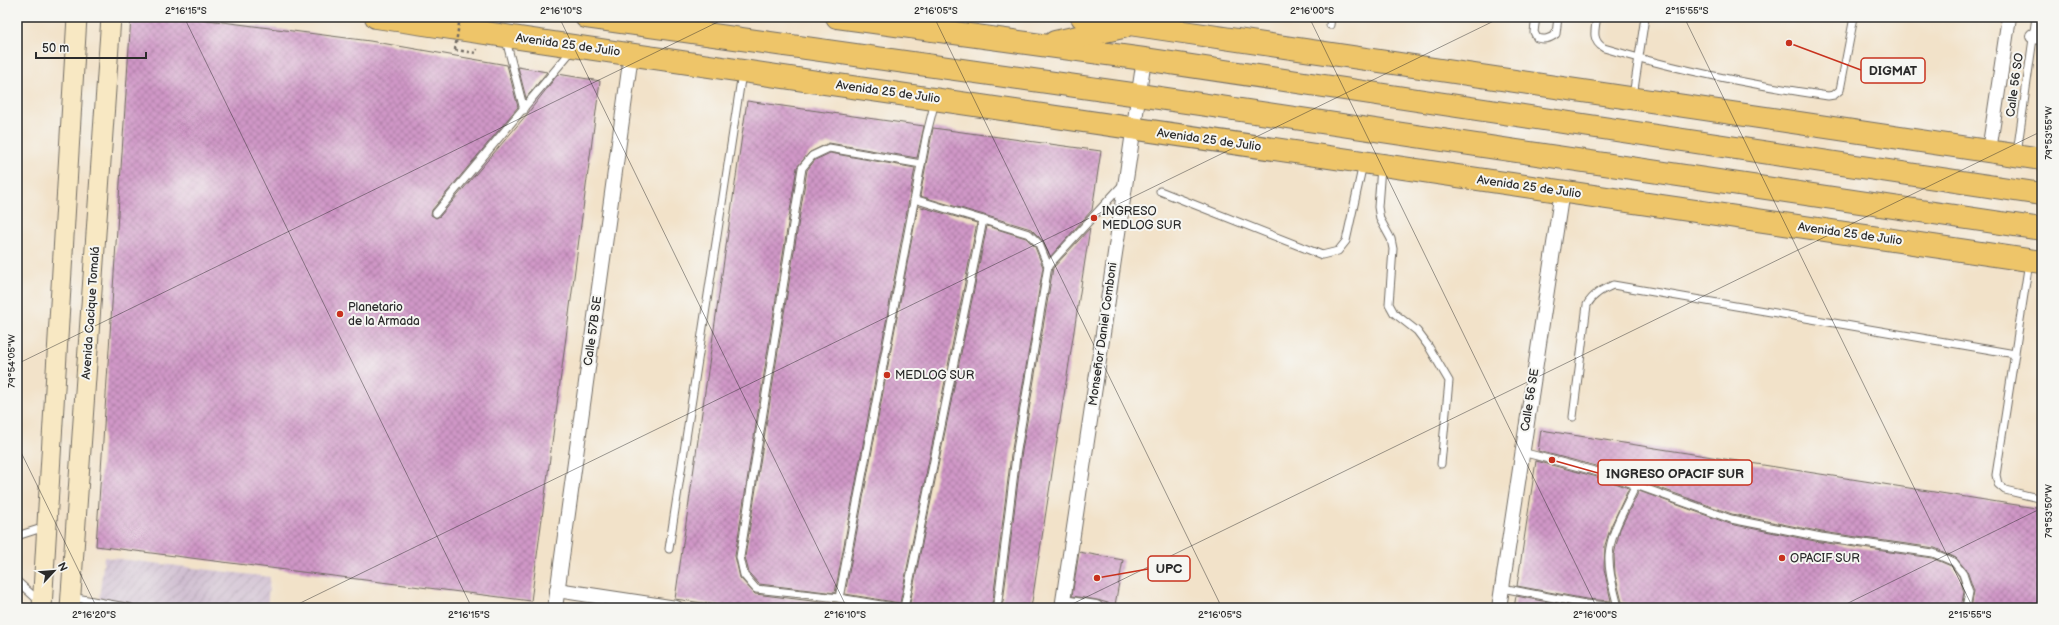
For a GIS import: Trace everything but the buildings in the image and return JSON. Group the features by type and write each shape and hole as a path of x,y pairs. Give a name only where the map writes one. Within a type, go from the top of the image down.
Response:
{"main road":[{"path":"42,606 78,17"},
{"name":"Avenida Cacique Tomalá","path":"71,602 111,17"},
{"name":"Avenida 25 de Julio","path":"376,17 2036,261"},
{"path":"586,17 1139,95 2042,229"},
{"path":"836,17 1144,60 2042,194"},
{"path":"1082,17 2042,159"},
{"path":"1041,45 1136,25"}],"street":[{"path":"1989,151 2009,17"},
{"name":"Calle 57B SE","path":"555,608 631,55"},
{"name":"Monseñor Daniel Comboni","path":"1063,605 1144,60"},
{"name":"Calle 56 SE","path":"1498,608 1562,191"},
{"path":"557,590 635,605 676,608"},
{"path":"1063,605 1096,608"}],"lane":[{"path":"1330,25 1331,17"},
{"path":"1536,17 1534,32 1537,38 1544,40 1551,38 1556,34 1558,17"},
{"path":"1597,17 1594,32 1598,45 1639,59 1749,84 1828,96 1834,95 1840,90 1854,17"},
{"path":"1633,99 1645,17"},
{"name":"Calle 56 SO","path":"2017,156 2038,37 2036,17"},
{"path":"506,36 524,110"},
{"path":"436,213 576,47"},
{"path":"669,549 742,71"},
{"path":"839,598 914,200 935,99"},
{"path":"899,608 839,598 756,589 744,575 740,557 802,168 812,156 828,148 921,164"},
{"path":"1160,191 1322,255 1338,251 1346,241 1373,164"},
{"path":"1373,164 1380,219 1391,239 1393,249 1389,304 1394,313 1417,331 1429,347 1449,381 1441,464"},
{"path":"1048,266 1126,181"},
{"path":"914,200 1029,234 1039,244 1048,266 1016,456 998,601 995,608"},
{"path":"904,608 983,220"},
{"path":"2036,261 2015,354 1996,475 1998,484 2005,490 2042,499"},
{"path":"1573,417 1587,305 1595,294 1613,285 2015,354"},
{"path":"1522,452 1602,473 1731,518 1821,537 1933,553 1954,562 1963,574 1969,592 1966,608"},
{"path":"1618,607 1611,578 1609,555 1614,533 1636,485"},
{"path":"17,536 47,526"},
{"path":"17,581 42,606"},
{"path":"1502,588 1584,604 1631,608"},
{"path":"71,602 131,608"}],"path":[{"path":"460,17 455,50 476,53"}],"shaded area":[{"path":"104,557 270,577 267,608 98,608"}],"place":[{"name":"DIGMAT","path":"1789,43"},
{"name":"INGRESO MEDLOG SUR","path":"1094,218"},
{"name":"Planetario de la Armada","path":"340,314"},
{"name":"MEDLOG SUR","path":"887,375"},
{"name":"INGRESO OPACIF SUR","path":"1552,460"},
{"name":"OPACIF SUR","path":"1782,558"},
{"name":"UPC","path":"1097,578"}]}
